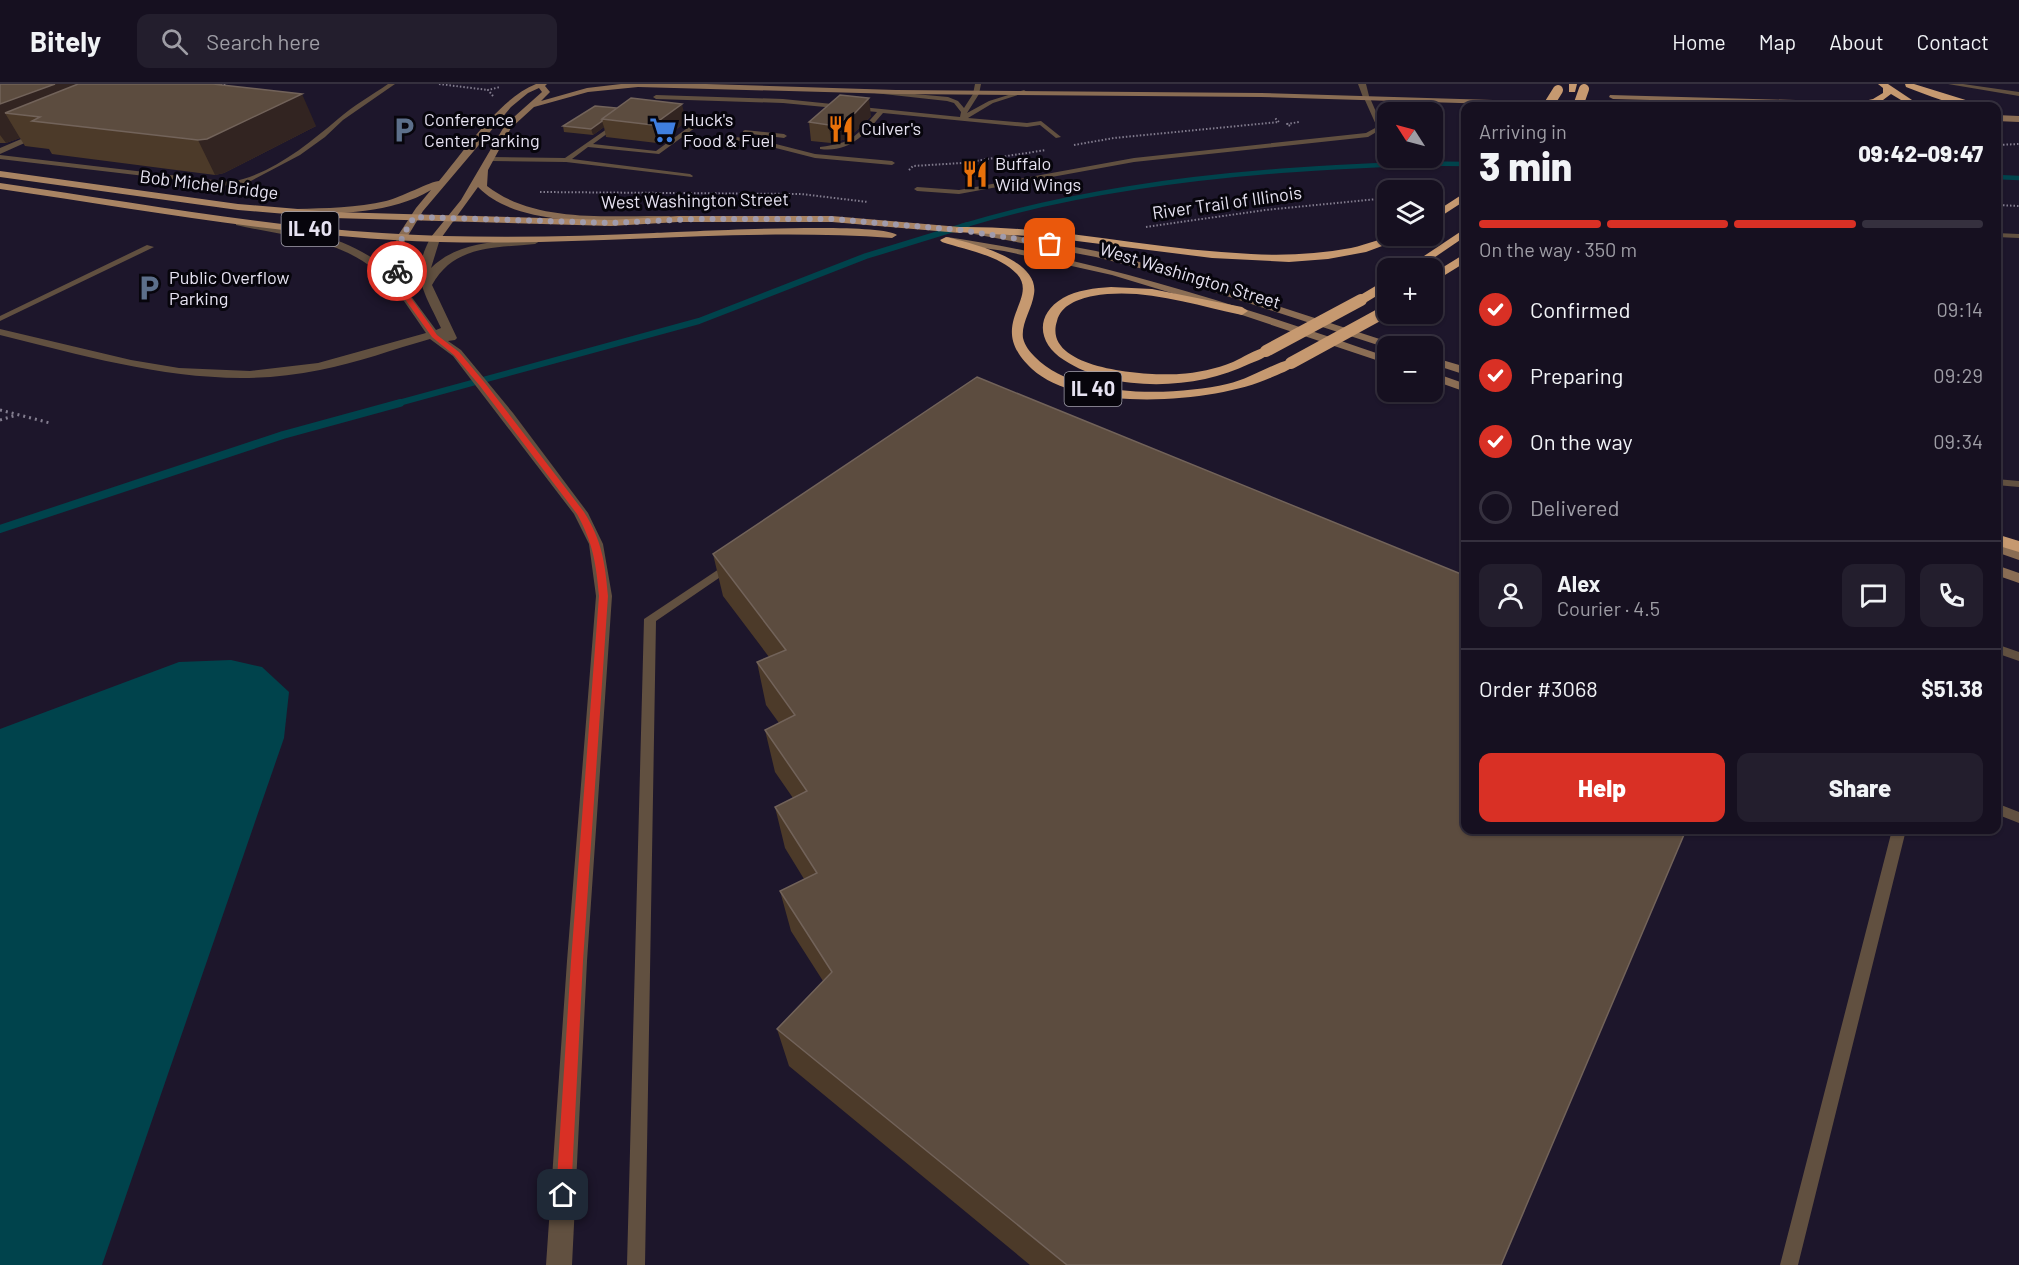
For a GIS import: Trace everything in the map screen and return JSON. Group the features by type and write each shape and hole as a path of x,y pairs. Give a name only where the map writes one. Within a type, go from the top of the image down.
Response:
{"highway":[{"path":"1908,85 1934,102"},
{"path":"1908,85 1962,102"},
{"path":"1579,102 1585,86"},
{"path":"1870,102 1884,98 1887,94 1885,86"},
{"path":"1885,86 1910,102"},
{"path":"1550,102 1559,87"},
{"path":"1569,102 1573,87"},
{"path":"1443,211 1461,199"},
{"name":"IL 40","path":"960,230 1005,230 1049,234 1254,259 1338,254 1377,245"},
{"path":"1427,258 1461,234"},
{"name":"IL 40","path":"946,240 983,250 1012,265 1024,275 1028,282 1029,297 1015,332 1016,339 1031,361 1070,382 1131,395 1187,395 1240,385 1291,363 1377,316"},
{"path":"1443,272 1461,260"},
{"path":"1242,311 1150,292 1100,291 1074,298 1059,308 1050,320 1048,334 1051,342 1063,353 1080,364 1103,372 1141,378 1185,378 1225,370 1266,351 1377,291"},
{"path":"2001,541 2019,548"}],"main road":[{"path":"625,84 859,91 978,88 1024,92 1364,91 1556,102"},
{"path":"529,107 586,90 639,84"},
{"path":"1076,84 1786,102"},
{"path":"402,237 411,221 508,105 525,91 542,85 546,92 508,128 484,171 435,239"},
{"path":"2001,108 2008,109"},
{"path":"2001,118 2019,119"},
{"path":"291,212 358,207 404,199 430,187 458,165"},
{"path":"484,171 482,187 499,202 515,208 547,214 678,219"},
{"name":"Bob Michel Bridge","path":"0,174 238,207 411,221"},
{"name":"Bob Michel Bridge","path":"0,186 92,198 219,219 402,237"},
{"name":"West Washington Street","path":"411,221 611,223 678,219 794,218 960,230 1096,254 1185,277 1377,341"},
{"name":"West Washington Street","path":"402,237 535,240 838,232 946,240 1005,248 1120,273 1242,311 1377,357"},
{"path":"1443,364 1461,369"},
{"path":"1443,380 1461,386"},
{"path":"2001,549 2019,555"},
{"path":"2001,572 2019,578"}],"street":[{"path":"0,152 50,130"},
{"path":"219,219 327,239 345,245 374,262 400,288 431,331 457,353 508,416 588,525 596,544 603,581 578,937 559,1265"},
{"path":"400,288 396,266 402,237"},
{"path":"435,239 425,262 426,287 457,353"},
{"path":"426,287 435,271 456,255 476,249 535,240"},
{"path":"0,332 130,364 176,371 250,375 289,372 354,358 446,326"}],"lane":[{"path":"0,157 230,184 247,181 298,154 323,136 341,119 392,84"},
{"path":"1951,84 2019,94"},
{"path":"649,101 670,86"},
{"path":"964,115 978,88"},
{"path":"859,91 948,99 956,102 964,115"},
{"path":"917,189 958,192 1134,160 1368,135 1380,128 1364,91"},
{"path":"964,115 991,102 1024,92"},
{"path":"656,97 783,100 964,115 1027,125 1041,123 1058,137"},
{"path":"736,139 823,154 835,153 851,144 882,110"},
{"path":"586,145 657,153 700,122 698,117 658,112"},
{"path":"566,160 621,122"},
{"path":"745,132 784,136"},
{"path":"764,143 826,148 851,144"},
{"path":"789,148 814,156 892,163"},
{"path":"491,159 566,160 690,176"},
{"path":"2001,235 2019,236"},
{"path":"0,319 150,247"},
{"path":"2001,482 2019,484"},
{"path":"636,1265 650,619 738,560"},
{"path":"2001,650 2019,657"},
{"path":"2001,810 2019,818"},
{"path":"1790,1265 1898,834"}],"path":[{"path":"210,87 227,84"},
{"path":"439,84 488,90"},
{"path":"1275,118 1279,122"},
{"path":"1067,146 1114,138 1279,122 1287,124"},
{"path":"2001,145 2019,144"},
{"path":"903,176 913,165 962,163 1056,148"},
{"path":"534,192 578,190 801,194 871,203"},
{"name":"River Trail of Illinois","path":"1137,229 1265,210 1377,199"},
{"path":"2001,205 2019,206"},
{"path":"0,410 50,423"},
{"path":"0,420 19,415"}],"shaded area":[{"path":"231,660 262,667 289,692 284,738 102,1265 0,1265 0,729 179,662"}],"building":[{"path":"0,84 55,84 0,104"},
{"path":"78,84 213,84 302,94 207,139 198,140 32,121 40,117 5,113"},
{"path":"840,95 869,98 855,113 844,120 829,125 809,122"},
{"path":"631,98 682,104 653,125 602,119"},
{"path":"595,106 617,108 591,129 563,126"},
{"path":"977,377 1461,574 1461,834 1684,834 1501,1265 1067,1265 777,1029 832,972 780,891 817,873 775,807 807,791 765,730 795,715 757,662 786,650 713,554"}],"waterway":[{"path":"962,226 1044,204 1210,177 1401,164 1461,164"},
{"path":"2001,177 2019,178"},
{"path":"395,404 699,321 866,256 967,225"},
{"path":"0,529 283,435 400,403"}],"way so far":[{"path":"397,271 402,237 414,217 611,223 678,219 832,219 960,230 1050,244"}],"place":[{"name":"Culver's","path":"841,129"},
{"name":"Conference Center Parking","path":"404,130"},
{"name":"Huck's Food & Fuel","path":"663,130"},
{"name":"Buffalo Wild Wings","path":"975,174"},
{"name":"Public Overflow Parking","path":"149,288"}],"route":[{"path":"397,271 400,288 434,336 457,353 483,384 581,513 593,535 599,555 604,596 577,961 563,1195"}]}
